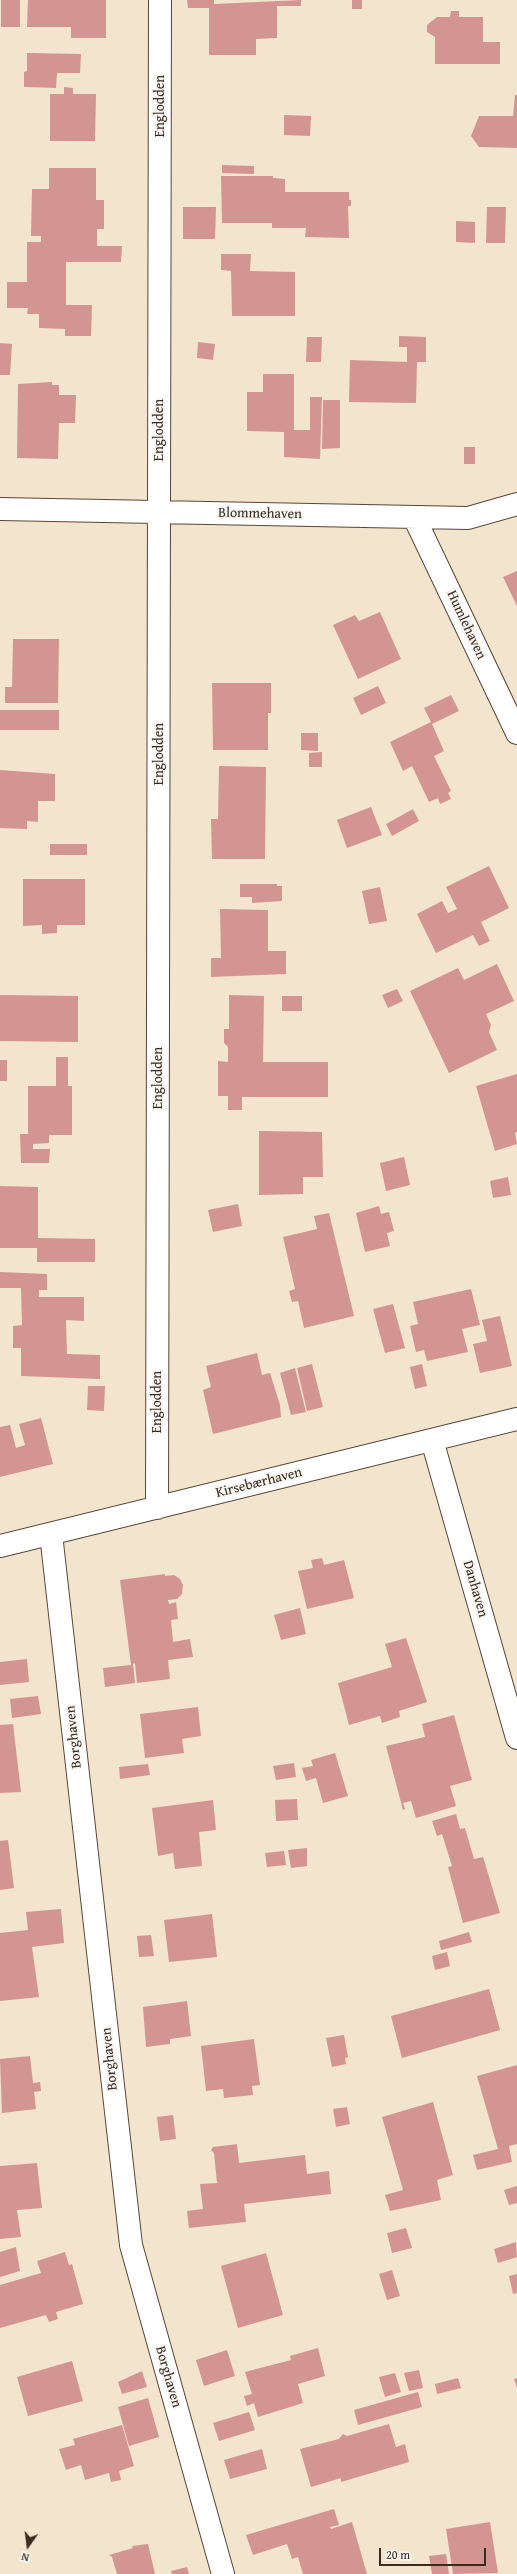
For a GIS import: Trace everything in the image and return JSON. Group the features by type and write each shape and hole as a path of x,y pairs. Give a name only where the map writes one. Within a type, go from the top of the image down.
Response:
{"street":[{"name":"Englodden","path":"157,1508 160,0"},
{"name":"Blommehaven","path":"0,509 468,518 517,504"},
{"name":"Humlehaven","path":"414,517 517,733"},
{"name":"Kirsebærhaven","path":"0,1546 517,1419"},
{"name":"Danhaven","path":"432,1440 517,1738"},
{"name":"Borghaven","path":"51,1534 131,2245 223,2574"}],"building":[{"path":"1,0 20,0 20,27 1,27"},
{"path":"28,0 106,0 106,38 71,38 71,27 27,27"},
{"path":"187,0 214,0 214,4 301,0 301,6 277,6 277,38 256,39 256,55 209,55 209,8 188,8"},
{"path":"352,0 362,0 362,9 352,9"},
{"path":"451,11 459,11 459,17 483,17 483,42 500,42 500,64 435,64 435,37 427,32 427,25 437,17 450,17"},
{"path":"27,53 81,54 80,73 57,73 56,88 24,87 24,72 27,71"},
{"path":"64,87 73,88 73,94 96,94 95,141 50,141 50,94 64,94"},
{"path":"515,95 517,95 517,148 479,147 471,136 479,116 513,116"},
{"path":"284,115 311,116 310,136 284,135"},
{"path":"222,165 254,166 254,174 222,173"},
{"path":"49,168 96,168 96,200 104,200 104,229 97,229 97,246 122,246 121,262 66,262 66,305 92,305 91,336 65,336 65,329 39,328 39,314 27,314 28,308 7,308 7,282 27,282 27,242 41,242 41,236 31,236 32,189 49,189"},
{"path":"221,176 273,176 273,178 285,179 285,192 349,192 351,206 348,206 349,238 305,237 306,228 272,228 272,223 222,223"},
{"path":"183,207 216,207 215,239 183,239"},
{"path":"487,207 506,207 505,243 486,243"},
{"path":"456,221 475,222 475,243 456,242"},
{"path":"221,254 251,254 250,271 295,272 295,316 232,316 231,271 221,270"},
{"path":"399,336 426,337 426,362 417,362 416,403 349,402 350,360 407,362 407,347 399,347"},
{"path":"307,337 322,337 321,362 306,362"},
{"path":"198,342 215,344 213,360 197,358"},
{"path":"0,343 12,344 10,375 0,375"},
{"path":"263,374 294,374 294,430 310,430 310,397 322,397 320,459 284,457 284,432 247,431 247,392 263,392"},
{"path":"52,382 52,385 59,385 59,395 76,395 75,423 59,423 58,459 17,458 18,384"},
{"path":"323,400 340,400 340,448 322,449"},
{"path":"464,447 475,447 475,464 464,464"},
{"path":"517,571 517,606 503,577"},
{"path":"380,612 401,659 358,679 333,625 355,615 359,621"},
{"path":"13,639 59,639 58,703 5,703 5,687 12,687"},
{"path":"212,683 271,683 271,713 268,713 268,750 213,750"},
{"path":"378,686 386,703 361,715 353,698"},
{"path":"451,695 459,711 432,724 444,751 434,756 451,791 448,793 451,799 440,804 438,798 429,802 412,766 403,771 390,742 431,722 424,708"},
{"path":"0,710 59,710 59,730 0,730"},
{"path":"301,733 318,733 318,751 301,750"},
{"path":"322,752 322,767 309,767 309,753"},
{"path":"219,766 266,767 265,859 212,859 211,819 218,819"},
{"path":"0,770 55,774 55,801 38,801 38,822 27,821 27,829 0,828"},
{"path":"371,807 382,835 347,848 337,820"},
{"path":"413,809 419,821 392,836 386,824"},
{"path":"50,844 87,844 87,855 50,855"},
{"path":"489,866 509,908 481,922 490,941 479,946 473,935 436,953 417,914 442,901 448,913 457,909 446,887"},
{"path":"23,879 85,879 85,925 57,925 57,933 42,934 42,925 23,926"},
{"path":"240,884 277,884 277,886 282,886 282,901 252,903 252,897 240,897"},
{"path":"380,887 387,921 369,924 362,891"},
{"path":"220,909 268,910 268,951 286,951 286,974 211,977 211,958 221,958"},
{"path":"497,964 514,1001 486,1014 491,1025 489,1032 497,1050 449,1073 410,991 458,968 464,980"},
{"path":"397,989 403,1001 388,1008 382,995"},
{"path":"0,995 78,996 78,1042 0,1041"},
{"path":"229,995 264,996 263,1062 328,1062 328,1097 242,1097 242,1110 228,1110 228,1096 218,1096 218,1061 228,1062 228,1047 224,1043 224,1029 229,1029"},
{"path":"282,996 302,996 302,1011 282,1011"},
{"path":"56,1057 68,1057 68,1086 72,1086 72,1135 49,1135 49,1143 33,1144 33,1149 50,1149 49,1163 21,1163 20,1134 28,1134 28,1086 56,1086"},
{"path":"0,1060 7,1060 7,1081 0,1081"},
{"path":"517,1074 517,1132 515,1133 517,1144 495,1151 476,1086"},
{"path":"259,1131 322,1132 323,1177 303,1177 303,1194 259,1195"},
{"path":"404,1157 410,1185 386,1191 380,1163"},
{"path":"508,1177 511,1195 493,1198 490,1181"},
{"path":"0,1186 38,1187 38,1238 95,1239 95,1262 37,1262 37,1248 0,1248"},
{"path":"238,1204 242,1226 213,1232 208,1210"},
{"path":"379,1206 381,1214 389,1212 394,1231 387,1233 390,1246 365,1252 356,1213"},
{"path":"329,1213 354,1316 304,1328 298,1301 292,1302 289,1291 295,1289 283,1237 317,1229 314,1216"},
{"path":"0,1272 47,1274 47,1290 39,1290 39,1297 84,1297 84,1321 66,1320 67,1354 100,1355 100,1379 21,1376 21,1348 13,1348 13,1326 22,1325 21,1288 0,1288"},
{"path":"471,1289 480,1325 462,1329 468,1352 427,1361 424,1350 416,1352 410,1326 418,1324 413,1302"},
{"path":"393,1304 405,1348 385,1353 373,1309"},
{"path":"500,1316 512,1366 480,1373 473,1344 487,1341 482,1320"},
{"path":"257,1353 262,1375 270,1373 280,1405 281,1417 213,1434 203,1390 211,1387 206,1366"},
{"path":"312,1364 323,1407 307,1411 297,1368"},
{"path":"422,1364 427,1386 415,1389 410,1367"},
{"path":"295,1368 306,1412 291,1415 280,1373"},
{"path":"88,1386 105,1386 104,1411 87,1410"},
{"path":"41,1418 53,1464 0,1477 0,1427 10,1425 16,1448 25,1445 19,1424"},
{"path":"322,1558 324,1565 344,1560 354,1598 307,1609 298,1571 313,1568 311,1560"},
{"path":"165,1574 165,1576 174,1575 180,1579 183,1585 182,1594 177,1599 168,1600 169,1604 176,1602 178,1619 171,1620 173,1642 190,1639 193,1657 168,1660 170,1679 137,1683 135,1663 133,1664 135,1683 105,1687 103,1668 131,1665 120,1580"},
{"path":"300,1608 306,1634 281,1640 274,1615"},
{"path":"406,1638 427,1702 399,1711 400,1717 382,1723 380,1716 349,1725 338,1683 392,1667 385,1644"},
{"path":"27,1659 29,1682 0,1685 0,1662"},
{"path":"38,1696 41,1714 12,1718 10,1699"},
{"path":"198,1707 201,1736 182,1739 184,1753 145,1758 140,1714"},
{"path":"454,1715 472,1780 450,1786 456,1806 416,1818 411,1801 403,1803 405,1809 403,1810 386,1746 425,1737 422,1724"},
{"path":"13,1724 21,1792 0,1793 0,1725"},
{"path":"335,1753 348,1796 323,1803 316,1778 306,1781 302,1768 313,1766 311,1760"},
{"path":"294,1763 296,1777 276,1780 273,1766"},
{"path":"148,1764 150,1775 120,1779 119,1767"},
{"path":"297,1799 298,1820 276,1821 275,1800"},
{"path":"213,1800 216,1830 199,1832 202,1866 175,1869 173,1853 158,1856 152,1808"},
{"path":"456,1814 460,1829 465,1828 474,1859 483,1857 500,1913 463,1923 448,1867 452,1866 442,1834 437,1836 432,1821"},
{"path":"8,1840 14,1888 0,1890 0,1841"},
{"path":"307,1848 307,1866 291,1868 288,1850"},
{"path":"284,1851 286,1865 267,1867 265,1853"},
{"path":"61,1909 64,1943 32,1947 39,1997 0,2001 0,1933 28,1930 26,1912"},
{"path":"212,1914 217,1957 169,1962 164,1920"},
{"path":"469,1932 472,1942 441,1950 439,1941"},
{"path":"151,1935 154,1956 139,1957 137,1936"},
{"path":"447,1952 450,1966 435,1970 432,1956"},
{"path":"489,1989 500,2030 402,2058 391,2016"},
{"path":"187,2001 191,2036 170,2039 170,2044 146,2047 143,2007"},
{"path":"344,2035 348,2057 345,2058 346,2064 332,2067 326,2038"},
{"path":"254,2039 260,2085 252,2086 253,2095 224,2098 223,2089 206,2091 201,2046"},
{"path":"30,2056 33,2083 40,2082 41,2091 34,2092 36,2109 2,2113 0,2059"},
{"path":"517,2065 517,2144 509,2146 512,2162 477,2170 473,2155 498,2149 477,2076"},
{"path":"433,2102 453,2175 437,2180 441,2200 390,2211 385,2195 403,2190 382,2117"},
{"path":"347,2107 350,2124 336,2127 333,2109"},
{"path":"173,2115 176,2139 160,2141 157,2117"},
{"path":"237,2144 239,2163 305,2155 307,2174 329,2171 331,2194 244,2204 246,2222 189,2228 187,2211 203,2209 200,2184 217,2183 214,2153 211,2150 213,2147"},
{"path":"37,2163 42,2208 17,2210 21,2237 0,2239 0,2166"},
{"path":"517,2186 517,2203 509,2205 504,2190"},
{"path":"406,2228 412,2248 392,2253 387,2233"},
{"path":"516,2242 517,2257 498,2263 494,2249"},
{"path":"16,2247 20,2271 0,2277 0,2252"},
{"path":"65,2252 69,2265 72,2264 83,2304 56,2312 58,2319 49,2322 46,2315 0,2328 0,2285 41,2273 37,2261"},
{"path":"266,2253 283,2315 238,2328 221,2266"},
{"path":"392,2270 400,2296 387,2300 379,2274"},
{"path":"517,2274 517,2293 513,2294 509,2276"},
{"path":"318,2348 325,2376 298,2384 303,2403 258,2417 254,2403 247,2406 244,2396 252,2394 245,2372 291,2360 290,2356"},
{"path":"227,2350 235,2376 204,2386 196,2360"},
{"path":"72,2361 83,2401 28,2416 17,2377"},
{"path":"419,2370 423,2388 409,2391 404,2373"},
{"path":"142,2371 147,2387 122,2394 118,2382"},
{"path":"395,2373 401,2392 385,2397 379,2377"},
{"path":"458,2378 461,2388 437,2394 435,2384"},
{"path":"517,2378 517,2388 514,2379"},
{"path":"418,2392 422,2407 358,2425 354,2410"},
{"path":"148,2398 159,2437 129,2446 118,2407"},
{"path":"249,2412 255,2430 219,2441 213,2423"},
{"path":"389,2424 396,2447 405,2444 409,2462 341,2482 341,2478 311,2487 300,2449 339,2439 343,2434 347,2436"},
{"path":"122,2425 134,2466 119,2471 121,2480 111,2482 109,2473 85,2480 81,2465 66,2470 59,2449 75,2445 73,2439"},
{"path":"262,2449 267,2469 230,2479 224,2460"},
{"path":"334,2509 339,2525 330,2527 331,2529 352,2522 367,2574 303,2574 298,2557 292,2559 287,2544 253,2555 246,2535"},
{"path":"490,2522 498,2573 453,2574 446,2529"},
{"path":"148,2544 155,2574 117,2574 112,2557 109,2555 133,2548 132,2546"},
{"path":"446,2554 449,2574 432,2574 429,2556"},
{"path":"187,2567 189,2574 172,2574 171,2571"}]}
